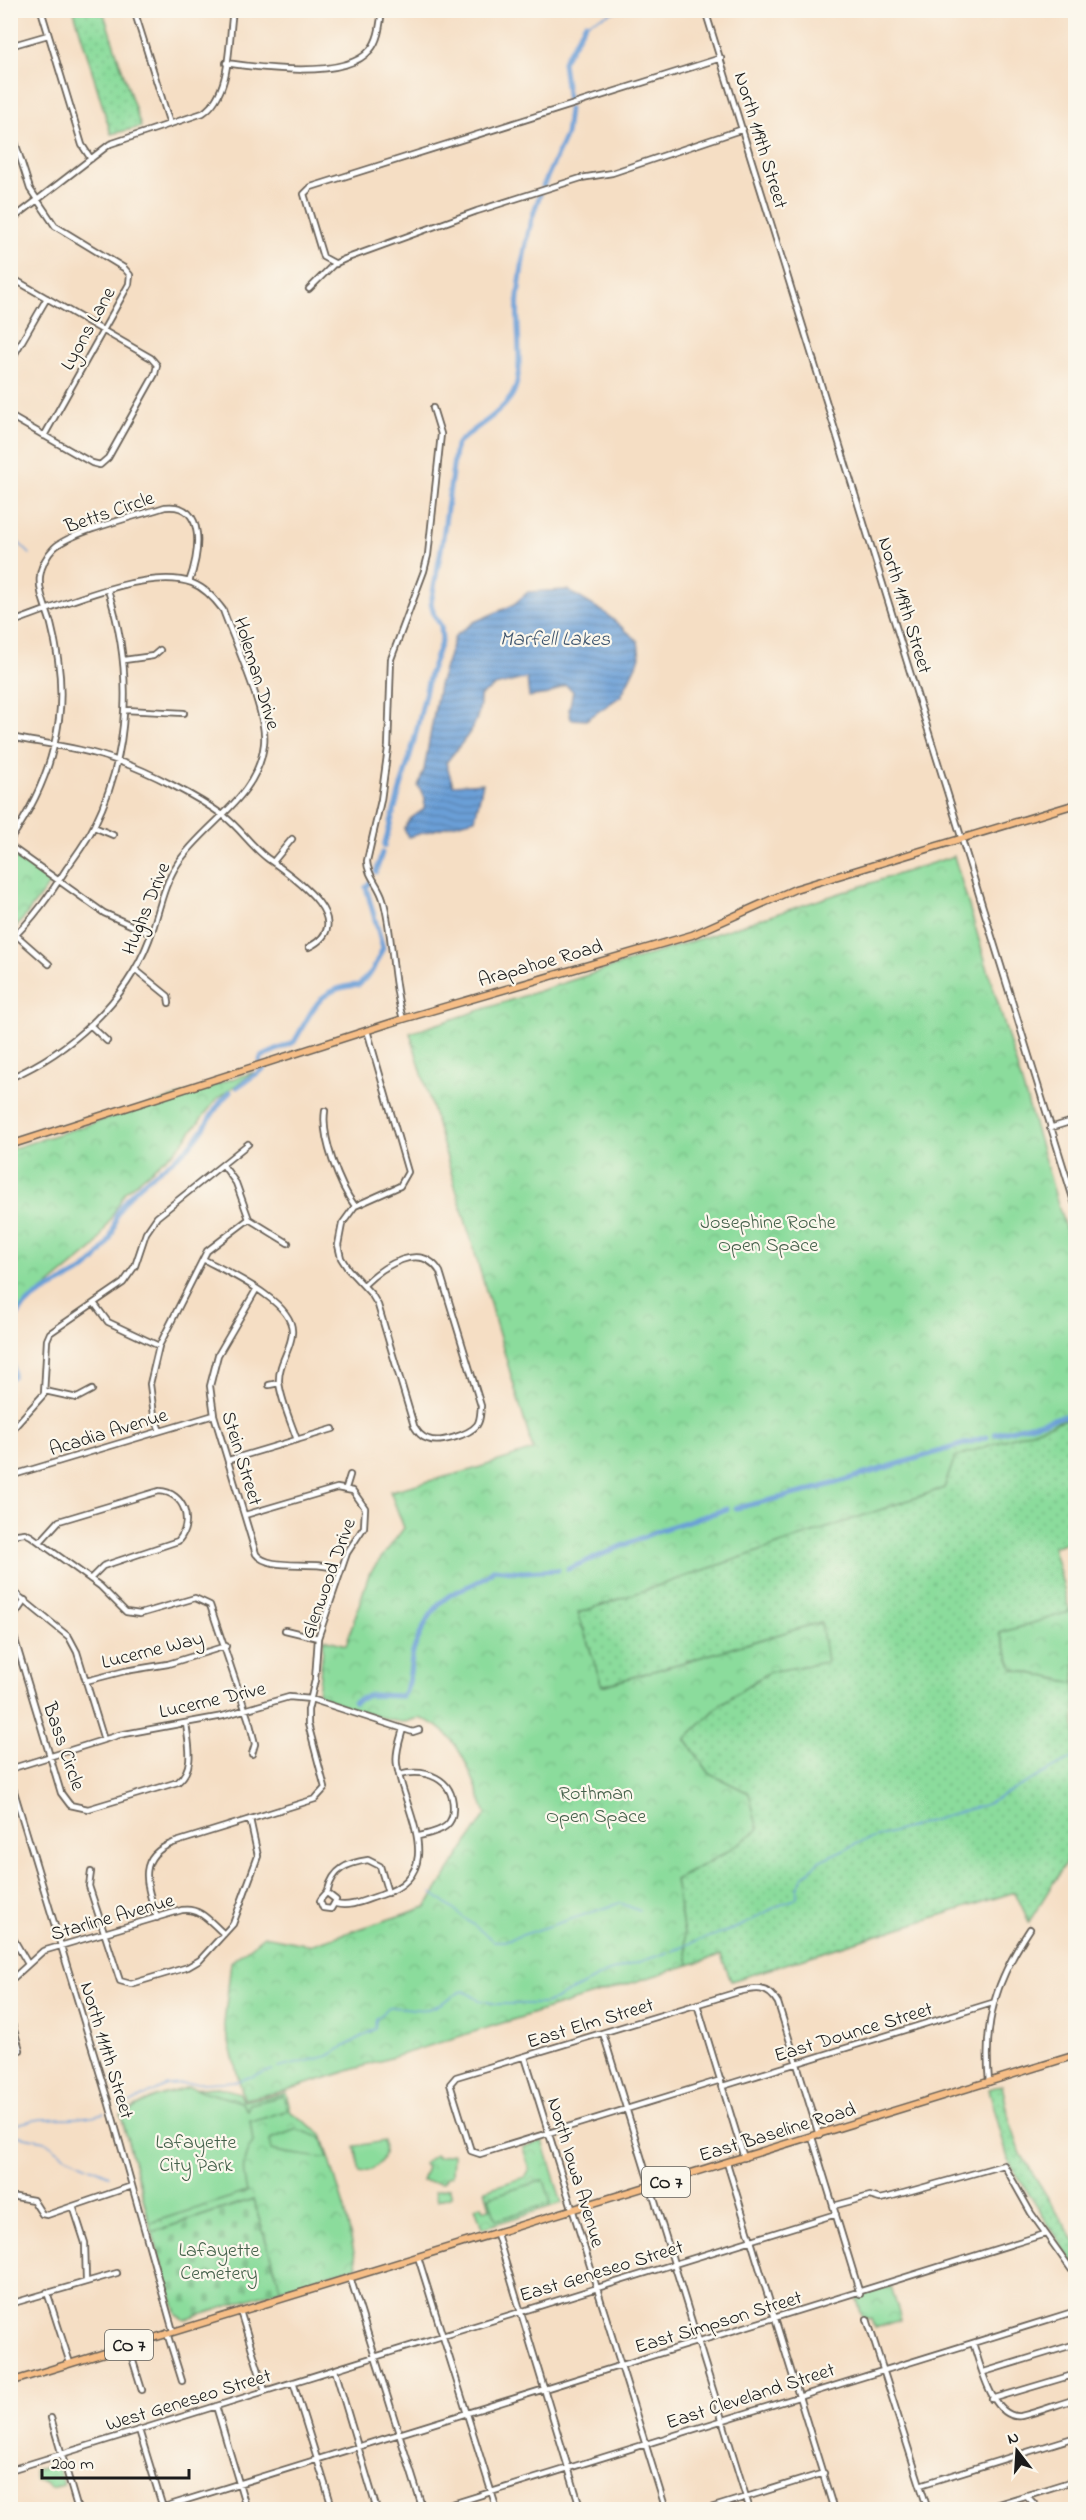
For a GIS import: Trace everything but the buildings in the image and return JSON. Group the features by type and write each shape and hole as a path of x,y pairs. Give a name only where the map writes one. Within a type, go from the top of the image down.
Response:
{"main road":[{"name":"Arapahoe Road","path":"10,1145 367,1030 692,936 778,895 961,837 1076,804"},
{"name":"East Baseline Road","path":"350,2277 573,2211 1076,2055"},
{"name":"CO 7","path":"10,2382 350,2277"}],"street":[{"path":"41,10 82,145 91,159"},
{"path":"134,10 170,124"},
{"path":"10,221 38,203 118,140 202,113 212,107 222,87 233,10"},
{"path":"226,63 286,71 356,62 373,48 379,32 382,10"},
{"name":"North 119th Street","path":"705,10 1076,1208"},
{"path":"10,46 48,35"},
{"path":"336,264 323,257 304,194 311,187 721,58"},
{"path":"10,126 30,189 38,203"},
{"path":"309,289 336,264 477,211 581,178 612,173 743,129"},
{"name":"Lyons Lane","path":"38,203 55,226 124,268 130,275 129,284 44,436"},
{"path":"10,278 151,358 157,365 155,374 105,462 100,465 92,463 10,416"},
{"path":"10,362 47,298"},
{"path":"403,1019 396,990 383,901 368,870 367,861 381,800 388,748 391,659 428,555 441,434 433,408"},
{"name":"Betts Circle","path":"10,840 37,797 54,746 59,719 60,668 40,585 42,567 48,555 62,541 172,506 179,507 190,515 196,531 197,555 189,582"},
{"path":"10,623 108,590 154,579 189,582"},
{"name":"Holeman Drive","path":"189,582 206,591 223,610 264,733 257,772 224,816"},
{"path":"10,940 60,880 94,827 117,760 125,710 124,660 108,590"},
{"path":"124,660 153,656 160,650"},
{"path":"125,710 184,713"},
{"path":"10,737 117,760 224,816 273,862 304,884 321,906 325,917 325,934 321,942 309,947"},
{"name":"Hughs Drive","path":"10,1078 48,1058 90,1025 136,970 151,934 161,898 177,864 224,816"},
{"path":"94,827 113,835"},
{"path":"273,862 292,839"},
{"path":"10,846 105,913 151,934"},
{"path":"16,935 49,964"},
{"path":"136,970 168,996 169,1003"},
{"path":"90,1025 107,1041"},
{"path":"364,1285 381,1268 400,1261 416,1257 434,1262 440,1272 481,1406 480,1418 472,1429 442,1440 430,1441 414,1426 378,1305 364,1285 348,1269 338,1245 342,1224 355,1206 400,1186 408,1172 367,1030"},
{"path":"325,1111 323,1124 340,1182 355,1206"},
{"path":"1050,1128 1076,1120"},
{"path":"10,1432 40,1401 45,1391 47,1340 50,1334 118,1287 129,1276 146,1233 157,1217 248,1144"},
{"path":"223,1165 236,1183 249,1219 288,1243"},
{"path":"160,1431 154,1415 150,1384 159,1346 203,1259 211,1248 249,1219"},
{"path":"203,1259 281,1306 292,1322 291,1340 281,1363 279,1383 297,1440"},
{"name":"Stein Street","path":"256,1290 218,1355 210,1386 214,1415 256,1554 265,1563 312,1563 341,1570"},
{"path":"94,1303 108,1322 159,1346"},
{"path":"269,1385 279,1383"},
{"path":"45,1391 77,1398 92,1390"},
{"name":"Acadia Avenue","path":"12,1475 214,1415"},
{"path":"229,1460 333,1429"},
{"path":"10,1462 12,1475"},
{"path":"346,1488 350,1475"},
{"name":"Glenwood Drive","path":"158,1918 146,1876 153,1856 166,1845 315,1799 323,1794 325,1782 308,1724 315,1680 318,1638 347,1553 364,1527 366,1518 362,1502 357,1494 346,1488 337,1488 245,1515"},
{"path":"40,1542 59,1521 159,1491 167,1491 178,1497 187,1522 183,1535 178,1541 103,1566 90,1579"},
{"path":"10,1535 25,1533 40,1542 90,1579 120,1608 134,1614 189,1599 206,1601 214,1610 245,1709 255,1744 252,1754"},
{"path":"10,1589 69,1637 77,1652 104,1740"},
{"name":"Bass Circle","path":"25,1600 12,1619 12,1630 65,1800 75,1808 88,1809 173,1784 184,1777 190,1762 186,1723"},
{"path":"285,1630 318,1638"},
{"name":"Lucerne Way","path":"86,1682 125,1671 168,1664 226,1647"},
{"name":"Lucerne Drive","path":"10,1768 104,1740 186,1723 289,1697 311,1699 413,1732 419,1730"},
{"path":"388,1893 380,1866 368,1860 337,1870 330,1879 327,1893 321,1898 321,1905 331,1909 336,1904 353,1904 388,1893 402,1884 411,1872 420,1851 418,1836 396,1761 403,1729"},
{"path":"399,1775 418,1771 437,1778 445,1783 452,1800 453,1816 449,1824 440,1830 418,1836"},
{"name":"North 111th Street","path":"10,1778 132,2186 182,2381"},
{"path":"91,1872 89,1886 117,1977 125,1984 131,1984 195,1964 233,1924 258,1856 250,1819"},
{"path":"327,1893 335,1896 336,1904"},
{"name":"Starline Avenue","path":"10,1981 44,1951 182,1910 195,1910 224,1934"},
{"path":"989,2082 986,2038 992,2004 1003,1976 1030,1929"},
{"path":"10,1934 28,1964"},
{"name":"East Elm Street","path":"550,2133 480,2154 471,2151 451,2081 456,2077 697,2004 738,1992 762,1988 772,1994 778,2003 819,2135"},
{"path":"697,2004 744,2158"},
{"name":"East Dounce Street","path":"723,2086 992,2004"},
{"path":"10,2017 20,2050 10,2053"},
{"path":"603,2033 750,2510"},
{"name":"North Iowa Avenue","path":"525,2057 666,2510"},
{"path":"550,2133 721,2080"},
{"path":"812,2137 860,2294"},
{"path":"727,2163 834,2510"},
{"path":"833,2206 870,2196 880,2199 889,2197 1004,2164 1045,2234 1076,2276"},
{"path":"16,2198 33,2200 42,2214 47,2215 132,2186"},
{"path":"73,2206 85,2243 86,2280"},
{"name":"East Geneseo Street","path":"375,2356 836,2214"},
{"path":"497,2234 581,2510"},
{"name":"East Simpson Street","path":"154,2510 544,2388 860,2294 1045,2234"},
{"path":"418,2257 497,2510"},
{"path":"10,2290 12,2303 117,2273"},
{"path":"350,2277 423,2510"},
{"path":"47,2292 69,2363"},
{"path":"240,2311 265,2391"},
{"name":"East Cleveland Street","path":"434,2510 1076,2311"},
{"path":"867,2319 928,2510"},
{"path":"973,2343 992,2399 1008,2414 1019,2416 1076,2398"},
{"path":"984,2372 1076,2344"},
{"path":"128,2345 142,2391"},
{"name":"West Geneseo Street","path":"10,2470 375,2356"},
{"path":"335,2370 377,2510"},
{"path":"992,2399 1076,2374"},
{"path":"293,2382 333,2510"},
{"path":"216,2406 247,2510"},
{"path":"51,2418 78,2510"},
{"path":"139,2430 163,2508"},
{"path":"920,2485 1076,2437"},
{"path":"704,2510 824,2473"},
{"path":"979,2510 1076,2480"},
{"path":"1026,2495 1040,2510"}],"green space":[{"path":"74,11 103,11 141,127 111,134"},
{"path":"11,854 51,882 11,932"},
{"name":"Josephine Roche Open Space","path":"954,856 1075,1261 1075,1416 955,1457 944,1488 578,1613 602,1686 821,1622 827,1662 769,1672 722,1703 685,1739 710,1774 749,1793 758,1830 723,1854 675,1880 689,1965 284,2091 244,2099 224,2024 231,1962 264,1936 310,1945 426,1907 486,1814 470,1772 455,1744 434,1724 419,1719 404,1722 387,1719 362,1712 320,1696 318,1693 324,1639 346,1645 369,1574 404,1528 390,1491 468,1471 533,1450 410,1033"},
{"path":"254,1072 217,1099 178,1148 125,1192 95,1247 13,1315 11,1330 11,1149"},
{"path":"1075,1416 1075,1539 1053,1547 1070,1612 1000,1633 1013,1669 1075,1683 1075,1848 1029,1922 1015,1892 731,1981 721,1955 689,1965 675,1880 723,1854 749,1793 710,1774 685,1739 722,1703 769,1672 826,1662 821,1622 602,1686 578,1613 944,1488 954,1457"},
{"path":"1075,1610 1075,1683 1013,1669 1000,1633"},
{"path":"1002,2085 1010,2122 1021,2154 1075,2242 1075,2266 1009,2163 989,2089"},
{"path":"188,2087 241,2102 247,2110 250,2104 283,2096 288,2110 255,2121 250,2120 253,2142 246,2155 244,2166 247,2192 150,2223 121,2115 153,2098"},
{"name":"Lafayette City Park","path":"218,2087 240,2093 243,2101 286,2093 291,2112 322,2134 345,2210 357,2266 281,2289 253,2199 152,2232 121,2115 167,2093"},
{"path":"297,2129 322,2138 328,2158 272,2150 270,2141 273,2138"},
{"path":"384,2141 384,2153 380,2163 372,2170 360,2173 355,2146"},
{"path":"543,2141 562,2203 482,2228 475,2207 481,2205 483,2210 490,2208 485,2190 525,2177 529,2169 523,2147"},
{"path":"435,2154 437,2157 453,2154 452,2175 447,2177 443,2183 422,2181 427,2167 423,2164"},
{"path":"544,2180 551,2203 496,2220 489,2197"},
{"path":"449,2188 452,2196 437,2201 434,2192"},
{"name":"Lafayette Cemetery","path":"253,2199 281,2289 185,2320 177,2315 152,2232"},
{"path":"891,2286 901,2320 875,2328 872,2319 863,2319 856,2297"},
{"path":"56,2462 63,2485 51,2488 43,2482 36,2481 34,2471"}],"water":[{"name":"Marfell Lakes","path":"567,590 604,612 638,641 640,657 621,696 586,720 571,719 569,710 573,691 565,685 549,694 529,697 527,678 495,686 480,696 480,707 474,725 446,763 453,785 483,783 475,819 408,837 404,829 410,819 424,809 425,798 418,786 424,770 439,685 455,636 474,622 513,605 528,592"}],"waterway":[{"path":"586,23 619,10"},
{"path":"568,102 563,62 586,23"},
{"path":"543,186 566,135 569,109"},
{"path":"384,846 413,745 430,673 442,640 441,626 434,615 431,603 456,445 499,411 511,397 515,388 519,363 517,308 523,258 528,232 540,195"},
{"path":"10,498 14,501 10,509"},
{"path":"10,534 30,554"},
{"path":"376,872 382,853"},
{"path":"260,1061 261,1057 294,1042 312,1011 325,996 334,990 359,985 372,971 383,948 366,887 370,882"},
{"path":"237,1087 264,1069"},
{"path":"10,1378 13,1376 13,1327 25,1305 42,1293 80,1273 91,1264 108,1243 117,1214 125,1200 189,1146 230,1092"},
{"path":"995,1434 1076,1413"},
{"path":"736,1508 809,1491 987,1437"},
{"path":"568,1569 660,1530 727,1509"},
{"path":"354,1702 368,1695 402,1696 410,1675 413,1652 426,1622 450,1596 480,1580 494,1569 523,1572 558,1570"},
{"path":"673,1951 738,1927 793,1900 797,1897 797,1888 803,1877 819,1861 860,1842 987,1804 1076,1756"},
{"path":"432,1893 494,1941 504,1941 620,1903 640,1911"},
{"path":"278,2068 328,2056 375,2029 376,2019 389,2008 428,2009 464,1991 479,2000 497,2004 546,2004 606,1973 669,1952"},
{"path":"120,2108 167,2085 237,2081 273,2070"},
{"path":"10,2127 33,2120 93,2116 104,2113"},
{"path":"10,2134 45,2141 65,2156 109,2175"}],"park label":[{"name":"Rothman Open Space","path":"596,1804"}]}
